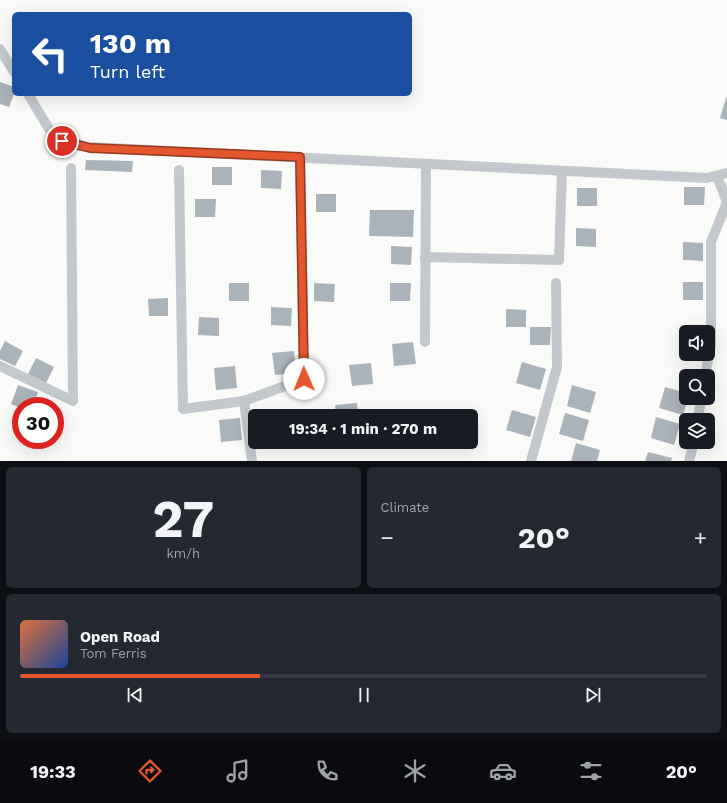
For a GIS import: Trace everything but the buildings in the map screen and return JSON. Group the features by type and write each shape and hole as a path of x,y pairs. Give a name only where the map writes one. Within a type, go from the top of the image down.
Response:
{"street":[{"path":"0,49 12,69"},
{"path":"29,96 49,129 62,141 90,148 300,157 707,178 722,174 727,202 711,242 711,345 706,369"},
{"path":"179,170 183,409 244,401 304,379 300,157"},
{"path":"425,342 426,164"},
{"path":"0,366 73,402 71,168"},
{"path":"425,257 559,260 562,171"},
{"path":"530,461 557,367 556,284"},
{"path":"244,401 252,461"},
{"path":"689,461 692,449"}],"route":[{"path":"62,141 90,148 300,157 304,379"}]}
